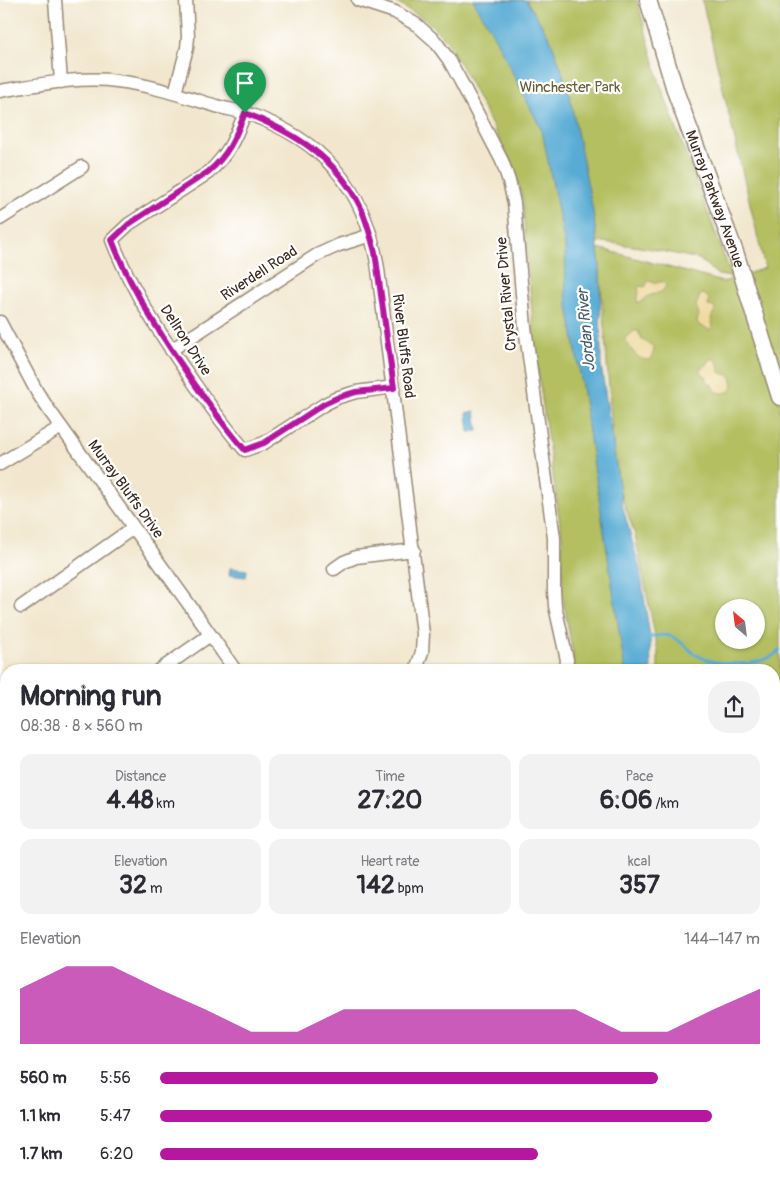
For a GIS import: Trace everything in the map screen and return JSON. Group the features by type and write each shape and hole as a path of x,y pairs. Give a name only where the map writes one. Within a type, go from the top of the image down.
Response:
{"street":[{"path":"55,0 61,82"},
{"path":"175,93 187,48 186,0"},
{"name":"Crystal River Drive","path":"358,0 395,12 417,25 435,40 449,60 464,88 502,161 510,181 514,203 524,327 554,538 555,606 567,664"},
{"name":"Murray Parkway Avenue","path":"648,0 676,93 736,255 780,397"},
{"name":"River Bluffs Road","path":"0,91 89,80 115,80 147,85 245,113 289,132 315,150 344,179 364,216 371,236 378,269 423,634 422,652 418,664"},
{"name":"Dellron Drive","path":"245,113 232,144 217,165 129,224 112,240 118,258 171,350 231,434 245,450 264,443 324,404 339,397 356,392 394,388"},
{"path":"0,219 82,167"},
{"name":"Riverdell Road","path":"171,350 317,255 339,244 371,236"},
{"name":"Murray Bluffs Drive","path":"0,322 37,392 231,664"},
{"path":"0,464 61,427"},
{"path":"21,606 133,528"},
{"path":"334,569 356,557 414,550"},
{"path":"169,664 210,635"}],"green space":[{"name":"Winchester Park","path":"388,0 637,0 660,84 732,277 718,275 699,259 647,248 604,242 580,246 629,664 573,664 573,654 562,594 562,538 536,358 522,198 515,170 447,41 426,20"},
{"path":"702,0 780,0 780,664 658,664 658,651 635,535 616,480 598,248 723,282 765,268"}],"sand":[{"path":"648,281 655,284 663,282 666,285 661,292 648,296 641,302 637,302 638,288 640,286 645,287"},
{"path":"703,294 709,299 708,306 714,307 711,318 713,326 710,330 699,325 697,322 699,314 696,306 700,295"},
{"path":"634,331 638,331 642,340 653,346 654,350 651,359 646,360 639,357 627,343 625,337"},
{"path":"710,359 715,359 719,371 730,376 733,388 729,391 722,393 715,391 711,384 708,383 706,376 700,372 700,368 707,365"}],"water":[{"name":"Jordan River","path":"473,0 526,0 550,38 570,97 593,211 600,265 601,365 622,504 640,570 650,637 651,664 624,664 581,380 566,295 565,245 542,131 491,30"},
{"path":"475,411 478,431 469,432 467,413"},
{"path":"230,568 247,570 246,577 229,575"}],"waterway":[{"path":"647,638 661,635 670,636 703,658 726,663 751,663 772,656 780,650"}],"route":[{"path":"245,113 289,132 315,150 344,179 360,207 375,252 394,388 356,392 339,397 324,404 264,443 245,450 231,434 162,337 118,258 112,240 129,224 217,165 232,144 245,113"}]}
